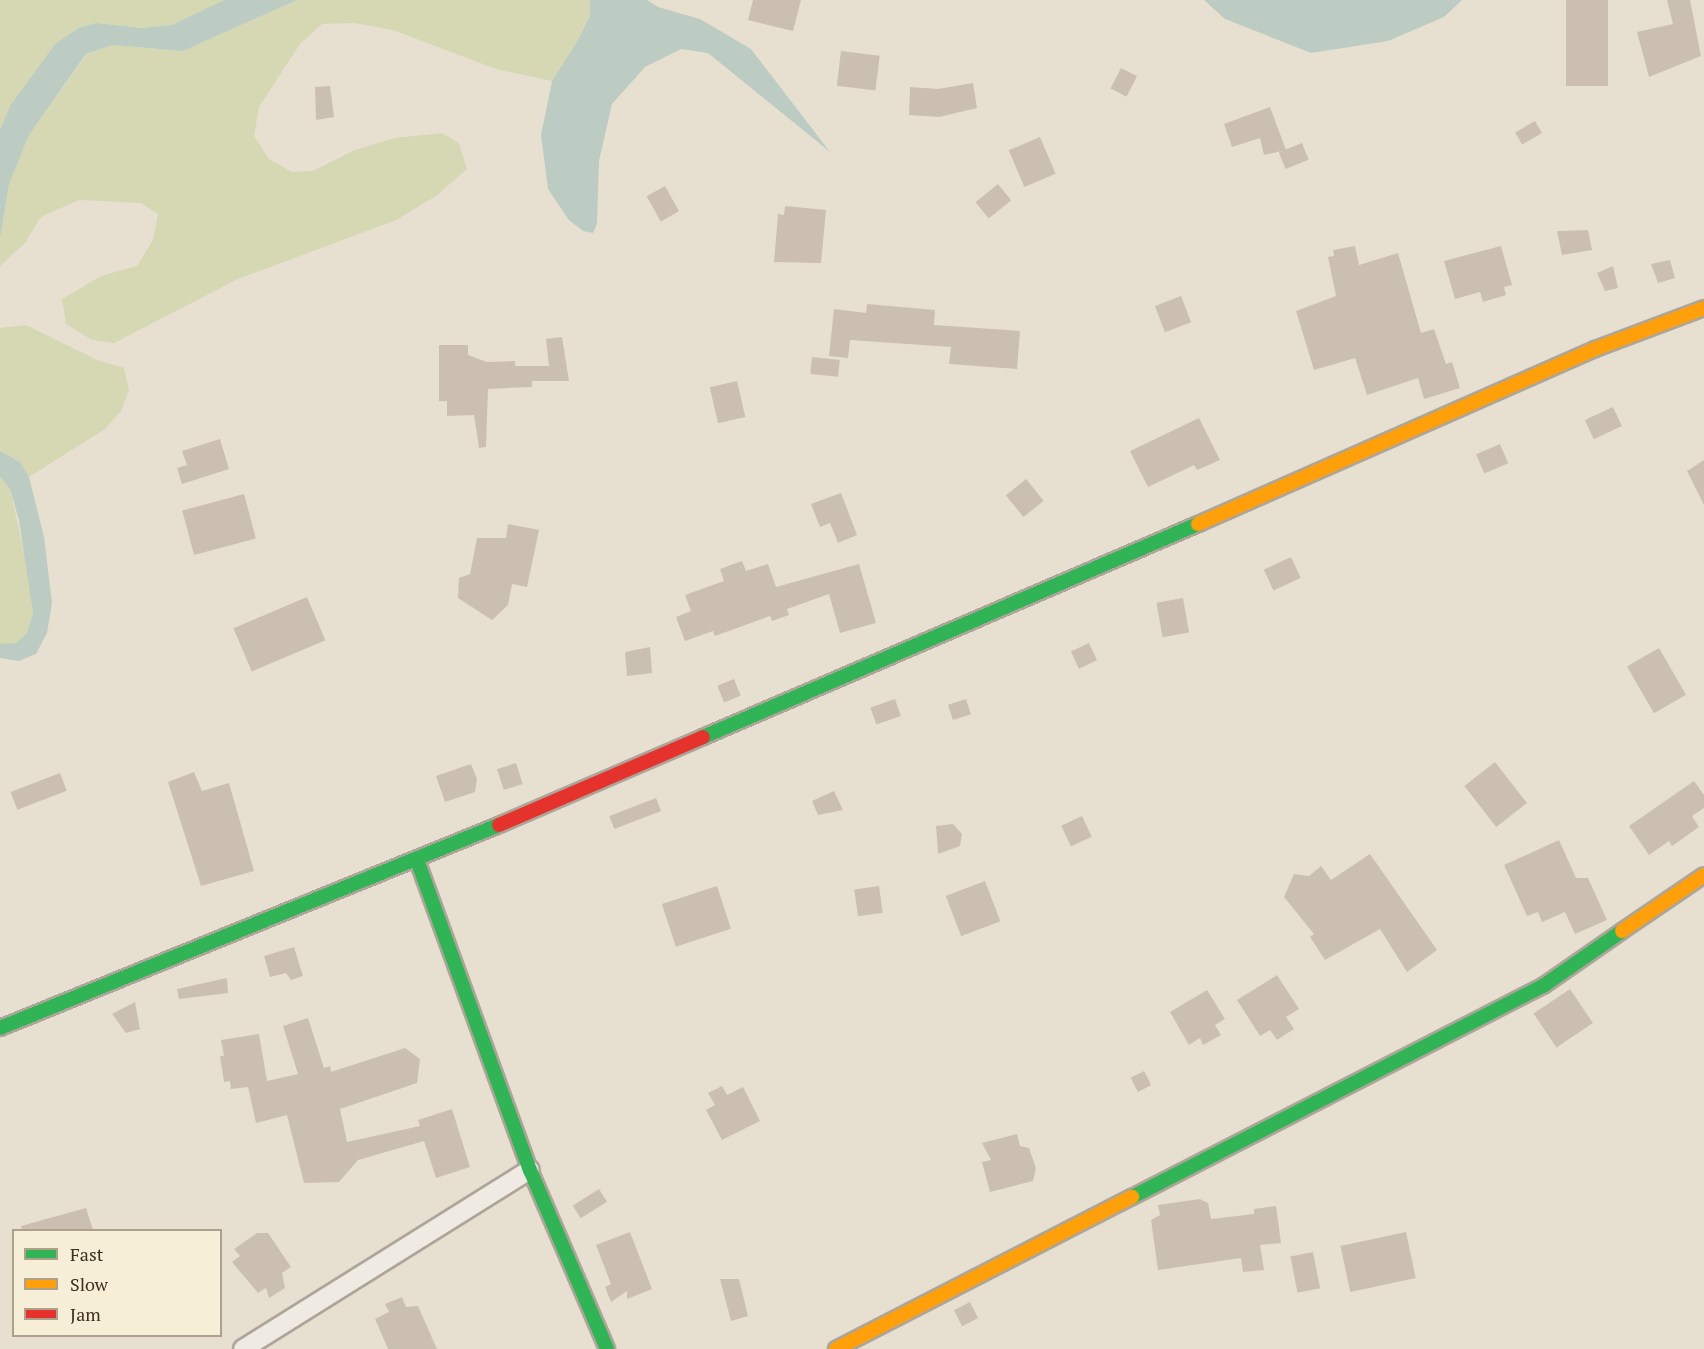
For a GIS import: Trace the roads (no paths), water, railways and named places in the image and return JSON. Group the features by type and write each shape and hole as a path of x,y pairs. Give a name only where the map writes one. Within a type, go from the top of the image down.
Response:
{"street":[{"path":"0,1028 417,860 1315,474 1595,349 1704,308"},
{"path":"417,860 530,1170 607,1349"},
{"path":"836,1349 1543,986 1704,875"},
{"path":"243,1349 530,1170"}]}
